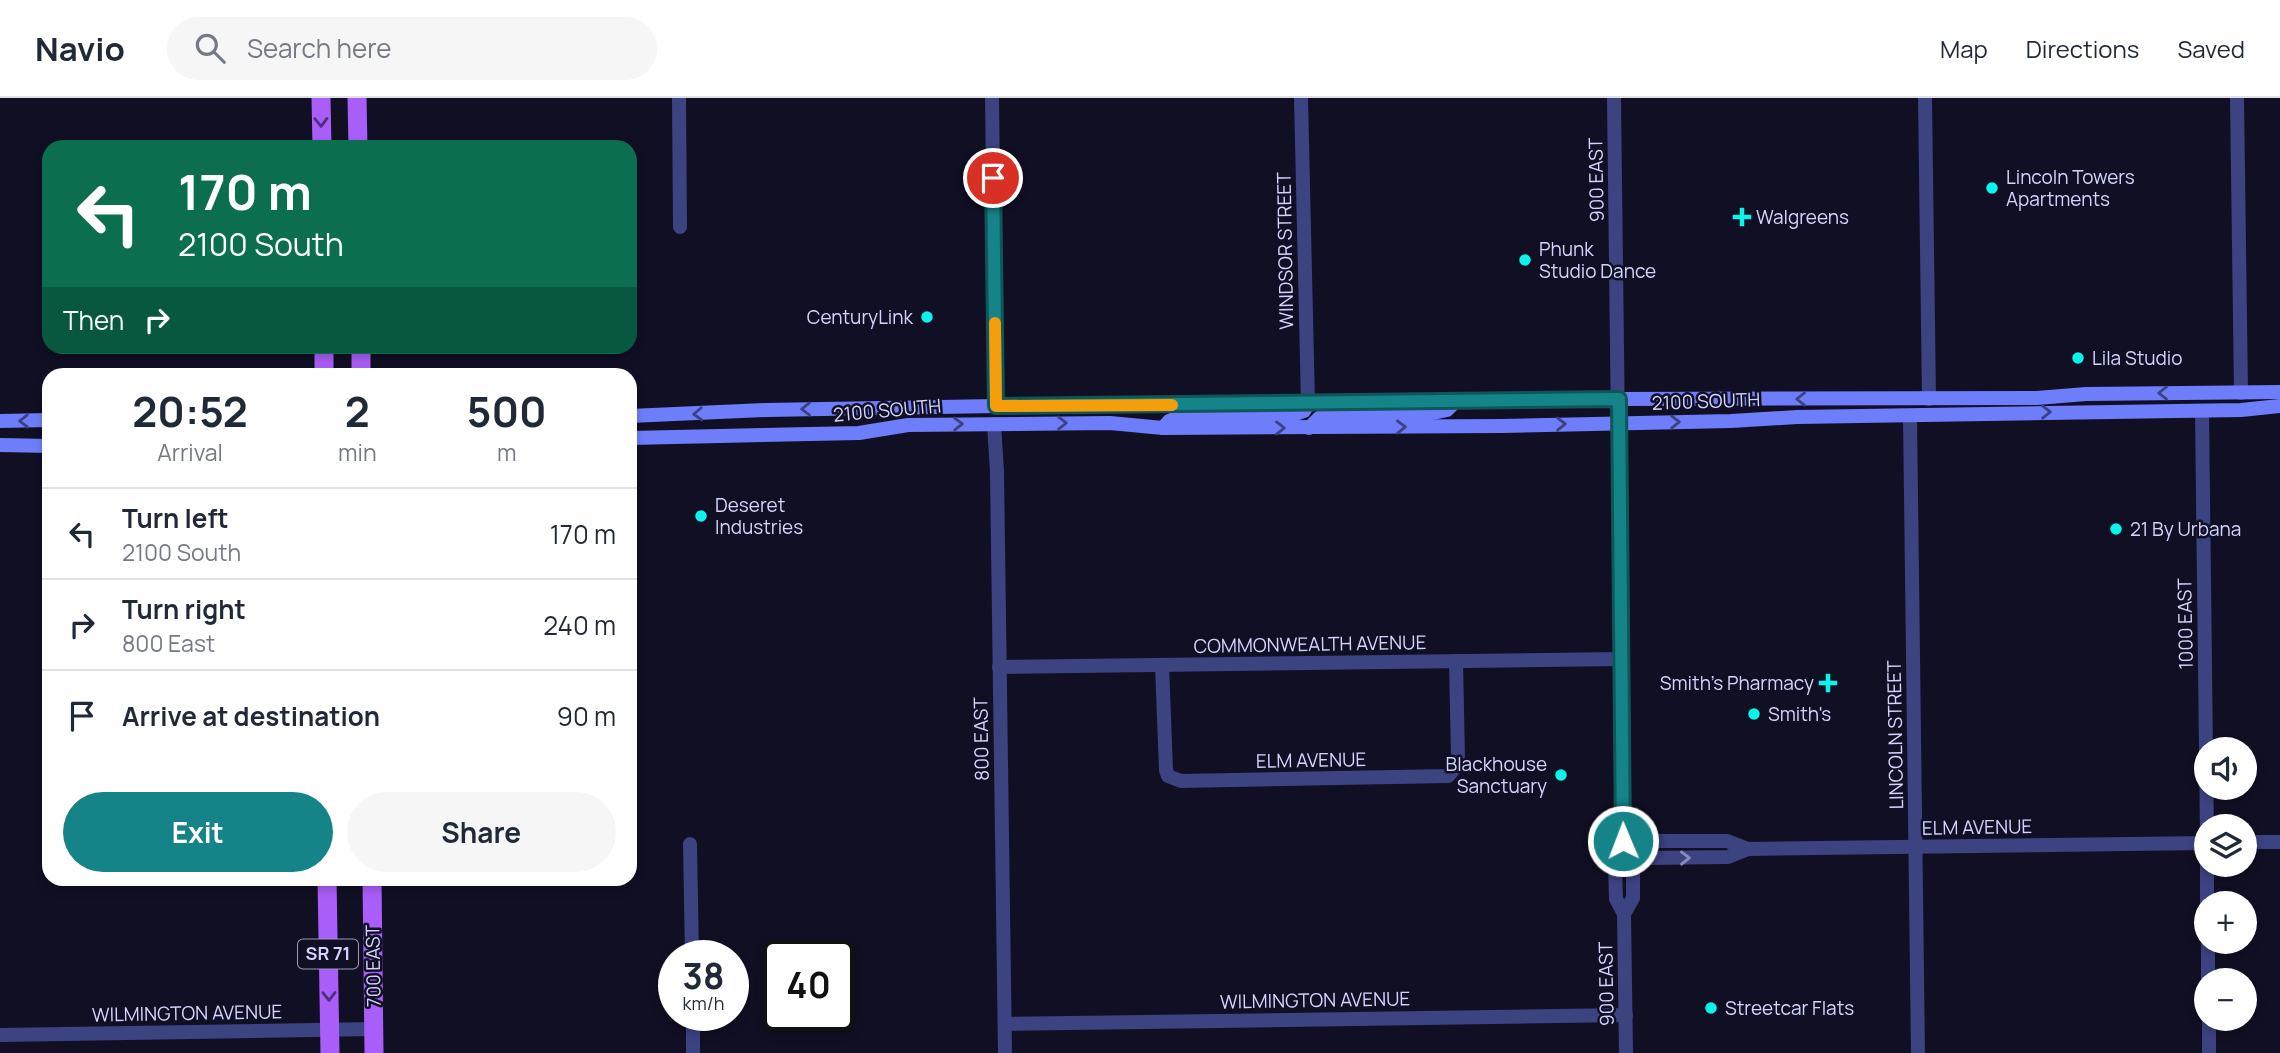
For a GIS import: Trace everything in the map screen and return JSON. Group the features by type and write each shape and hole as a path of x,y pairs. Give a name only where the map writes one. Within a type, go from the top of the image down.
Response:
{"main road":[{"path":"321,98 322,140"},
{"path":"357,98 358,140"},
{"name":"2100 SOUTH","path":"637,416 766,410 996,406 1619,399 1956,399 2043,398 2086,394 2280,392"},
{"path":"2143,411 2234,402 2239,401 2241,393"},
{"path":"1910,416 1918,408 1946,404 1956,399"},
{"path":"1309,428 1326,415 1433,413 1447,410 1455,402"},
{"path":"1163,428 1169,421 1179,417 1293,415 1302,412 1308,404"},
{"name":"2100 SOUTH","path":"637,438 859,433 908,425 1110,423 1163,428 1309,428 2202,411 2280,407"},
{"path":"0,421 42,420"},
{"path":"0,445 42,446"},
{"name":"SR 71","path":"327,886 330,1053"},
{"name":"700 EAST","path":"372,886 374,1053"}],"street":[{"path":"679,98 680,227"},
{"path":"992,98 996,406"},
{"name":"WINDSOR STREET","path":"1301,98 1308,404"},
{"name":"900 EAST","path":"1614,98 1623,845 1633,865 1633,898 1624,914 1626,1053"},
{"path":"1925,98 1930,399"},
{"path":"2237,98 2241,393"},
{"name":"1000 EAST","path":"2202,411 2207,814"},
{"name":"LINCOLN STREET","path":"1910,416 1918,1053"},
{"name":"800 EAST","path":"994,424 997,467 1005,1053"},
{"name":"COMMONWEALTH AVENUE","path":"999,667 1621,659"},
{"name":"ELM AVENUE","path":"1162,665 1166,770 1168,776 1181,781 1448,776 1457,766 1458,759 1456,661"},
{"name":"ELM AVENUE","path":"1623,845 1727,841 1748,849 2194,843"},
{"path":"2257,842 2280,842"},
{"path":"690,844 692,940"},
{"name":"WILMINGTON AVENUE","path":"1004,1024 1626,1015"},
{"name":"WILMINGTON AVENUE","path":"0,1035 374,1029"},
{"path":"693,1031 693,1053"},
{"path":"2209,1031 2209,1053"}],"slow traffic":[{"path":"995,323 996,406 1172,405"}],"place":[{"name":"Lincoln Towers Apartments","path":"1992,188"},
{"name":"Walgreens","path":"1742,217"},
{"name":"Phunk Studio Dance","path":"1525,260"},
{"name":"CenturyLink","path":"927,317"},
{"name":"Lila Studio","path":"2078,358"},
{"name":"Deseret Industries","path":"701,516"},
{"name":"21 By Urbana","path":"2116,529"},
{"name":"Smith's Pharmacy","path":"1828,683"},
{"name":"Smith's","path":"1754,714"},
{"name":"Blackhouse Sanctuary","path":"1561,775"},
{"name":"Streetcar Flats","path":"1711,1008"}],"route":[{"path":"993,178 996,406 1619,399 1623,841"}]}
